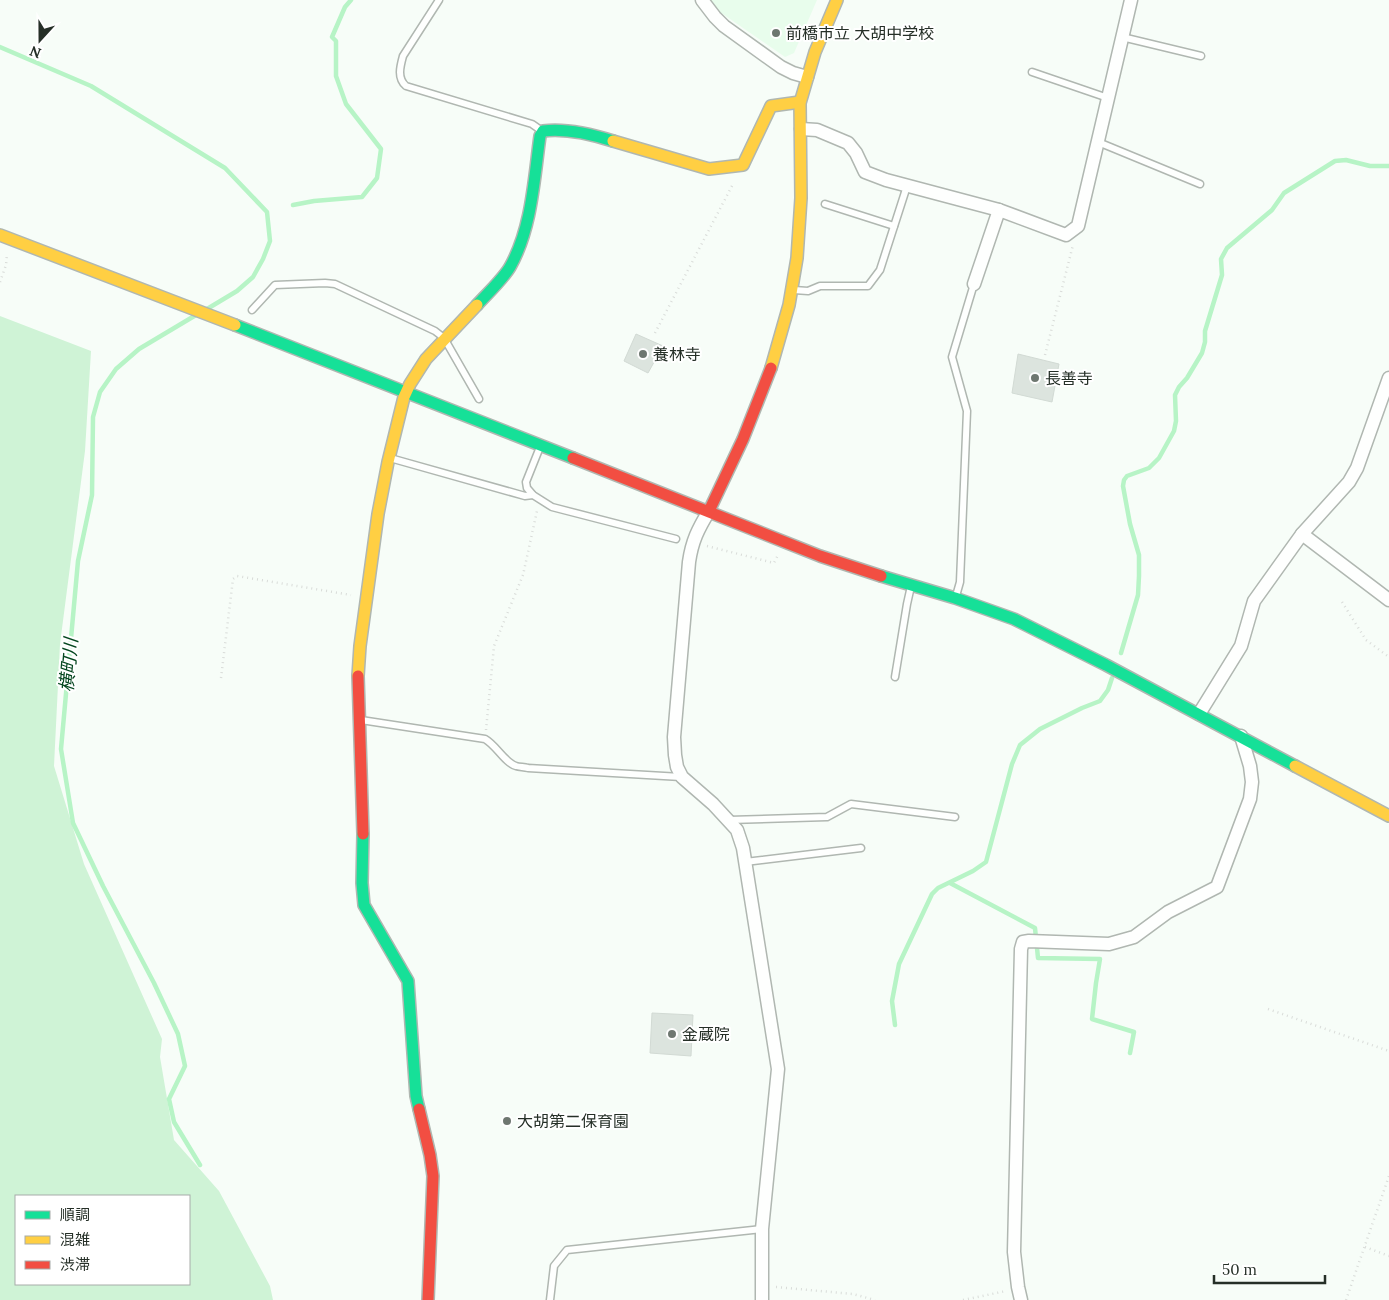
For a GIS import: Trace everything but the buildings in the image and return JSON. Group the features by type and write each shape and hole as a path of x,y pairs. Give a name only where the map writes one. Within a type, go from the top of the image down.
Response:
{"street":[{"path":"702,0 724,26 782,67 807,77"},
{"path":"762,1300 762,1229 778,1069 743,848 737,830 682,777 677,767 674,737 692,544 720,489 767,383 782,336 797,258 800,219 800,102 826,23 837,0"},
{"path":"801,129 817,130 848,143 856,153 865,172 907,186 999,210 1066,235 1078,226 1122,37 1128,1"},
{"path":"428,1300 433,1176 430,1154 416,1096 408,981 364,905 358,666 381,500 389,458 406,393 412,379 444,338 452,332 509,270 515,260 526,227 540,136 543,131 570,131 604,138 709,169 742,165 771,106 800,102"},
{"path":"974,284 999,210"},
{"path":"0,235 709,511 783,542 840,563 955,598 1014,619 1106,665 1389,816"},
{"path":"1199,714 1241,646 1254,601 1302,534 1349,482 1357,468 1389,378"},
{"path":"1302,534 1389,600"},
{"path":"1021,1300 1014,1252 1021,950 1023,942 1029,940 1109,944 1134,937 1168,912 1218,887 1250,799 1252,782 1250,766 1241,736"}],"lane":[{"path":"439,0 404,56 400,65 402,82 406,86 532,124 543,131"},
{"path":"1122,37 1201,56"},
{"path":"1032,72 1108,98"},
{"path":"1098,142 1200,184"},
{"path":"792,290 808,291 820,286 868,286 880,270 907,186"},
{"path":"825,204 894,226"},
{"path":"252,310 275,285 335,284 435,331 444,338 480,399"},
{"path":"955,598 960,582 967,411 952,357 974,284"},
{"path":"540,446 526,482 527,488 536,497 552,506 676,539"},
{"path":"389,458 525,496 536,497"},
{"path":"895,677 912,585"},
{"path":"360,720 485,739 514,766 682,777"},
{"path":"728,820 828,818 851,804 955,817"},
{"path":"745,862 861,848"},
{"path":"550,1300 554,1266 567,1250 762,1229"}],"path":[{"path":"655,333 742,165"},
{"path":"1045,355 1078,226"},
{"path":"0,282 8,253"},
{"path":"485,739 494,646 523,575 534,530 536,497"},
{"path":"707,546 774,563 783,542"},
{"path":"221,678 233,580 237,576 367,598"},
{"path":"1342,602 1366,640 1389,657"},
{"path":"1268,1009 1389,1051"},
{"path":"1346,1300 1389,1176"},
{"path":"1364,1247 1389,1256"},
{"path":"762,1286 854,1294 875,1300"},
{"path":"963,1300 1018,1287"}],"shaded area":[{"name":"前橋市立 大胡中学校","path":"711,0 817,0 794,53 785,57 720,12"}],"green space":[{"path":"0,316 91,351 85,451 60,644 54,766 84,864 162,1039 160,1057 174,1140 219,1191 270,1286 273,1300 0,1300"}],"waterway":[{"name":"横町川","path":"293,205 314,201 362,197 377,178 381,149 346,104 336,76 336,41 332,37 345,7 351,0"},
{"path":"0,47 91,86 225,168 267,212 270,241 253,277 237,291 207,309"},
{"path":"1121,653 1138,595 1139,576 1139,555 1130,524 1123,486 1124,480 1127,476 1149,468 1159,458 1174,431 1176,421 1175,395 1202,353 1205,331 1222,275 1221,259 1227,248 1272,210 1284,193 1335,161 1346,160 1370,166 1389,166"},
{"name":"横町川","path":"196,315 139,349 116,369 100,392 93,417 92,495 78,561 61,749 73,823 178,1034 185,1066 169,1099 174,1122 200,1165"},
{"path":"895,1025 892,1001 899,964 932,894 938,888 973,871 986,862 1012,764 1020,745 1040,729 1100,701 1108,690 1112,678"},
{"path":"950,883 1035,928 1038,958 1100,959 1092,1019 1134,1032 1130,1053"}],"traffic: fast":[{"path":"477,305 507,272 517,252 528,220 540,136 543,131 561,130 578,132 613,141"},
{"path":"235,325 573,458"},
{"path":"881,576 955,598 1014,619 1106,665 1295,766"},
{"path":"363,834 362,883 364,905 408,981 416,1096 419,1109"}],"traffic: slow":[{"path":"771,368 789,305 797,258 801,198 800,103 815,52 837,0"},
{"path":"613,141 709,169 743,165 771,106 800,102"},
{"path":"0,235 235,325"},
{"path":"358,676 360,646 378,514 388,462 404,397 426,359 477,305"},
{"path":"1295,766 1389,816"}],"traffic: jam":[{"path":"709,511 743,439 771,368"},
{"path":"573,458 820,556 881,576"},
{"path":"358,676 363,834"},
{"path":"419,1109 433,1176 428,1300"}],"place":[{"name":"前橋市立 大胡中学校","path":"776,33"},
{"name":"養林寺","path":"643,354"},
{"name":"長善寺","path":"1035,378"},
{"name":"金蔵院","path":"672,1034"},
{"name":"大胡第二保育園","path":"507,1121"}]}
